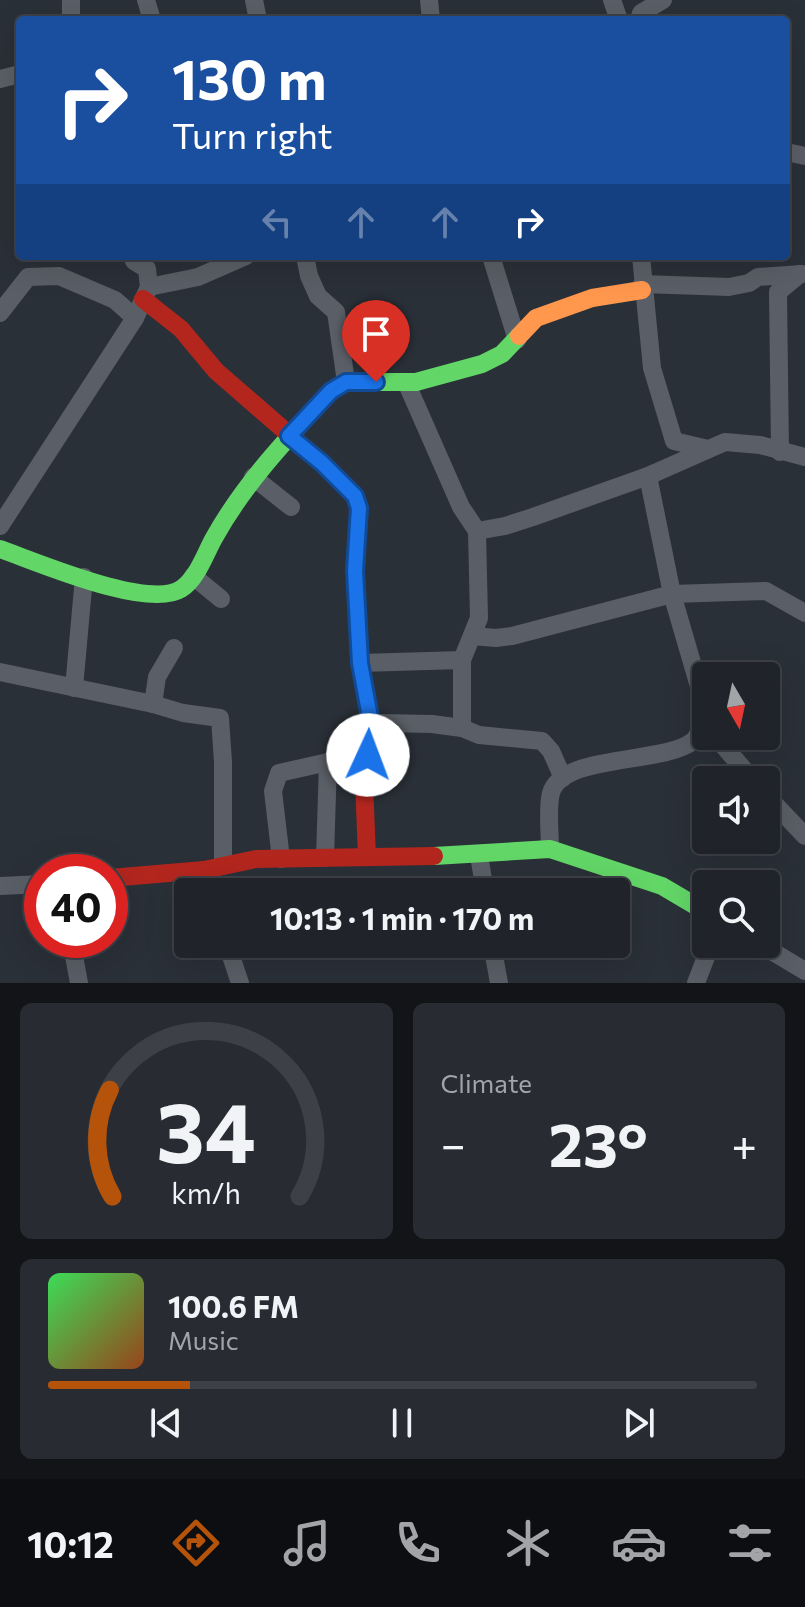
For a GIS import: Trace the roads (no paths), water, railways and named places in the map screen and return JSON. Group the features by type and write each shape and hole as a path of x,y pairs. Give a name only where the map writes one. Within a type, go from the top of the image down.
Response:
{"street":[{"path":"640,16 663,0"},
{"path":"0,526 135,318 146,293 147,269 134,260"},
{"path":"306,260 318,296 336,312 346,382"},
{"path":"492,260 517,340"},
{"path":"641,260 652,368 674,441 708,449"},
{"path":"146,293 198,277 216,262"},
{"path":"0,549 113,588 147,595 180,590 193,576 232,505 253,477 331,391 346,382 416,382 482,364 502,354 536,318 592,298 642,287 729,287 749,283 758,277 803,274"},
{"path":"780,452 778,292 803,274"},
{"path":"0,313 28,277 59,276 115,300 135,318"},
{"path":"146,293 216,371 322,463 355,496 359,508 355,571 360,663 372,728 364,782 367,857"},
{"path":"406,382 461,507 477,531 479,618 462,660 462,728"},
{"path":"477,531 505,526 648,476 725,442 744,442 805,457"},
{"path":"648,476 672,594 692,662"},
{"path":"253,477 291,507"},
{"path":"193,576 221,599"},
{"path":"74,688 84,577"},
{"path":"472,636 512,636 672,594 766,591 805,613"},
{"path":"153,704 157,677 174,648"},
{"path":"360,663 462,660"},
{"path":"0,672 183,713 220,718 223,762 212,878"},
{"path":"281,859 273,791 279,773 328,762 356,745 381,723 432,724 462,728 479,735 542,741 551,751 563,778"},
{"path":"550,849 551,792 563,778 589,766 674,751 692,742"},
{"path":"727,750 741,766"},
{"path":"325,858 328,762"},
{"path":"780,810 805,836"},
{"path":"128,876 213,868 256,859 479,855 550,849 662,886 692,904"},
{"path":"479,855 483,878"},
{"path":"0,886 24,885"},
{"path":"780,956 800,968 805,947"},
{"path":"74,958 79,983"},
{"path":"232,958 240,983"},
{"path":"495,958 499,983"},
{"path":"696,983 706,958"}]}
